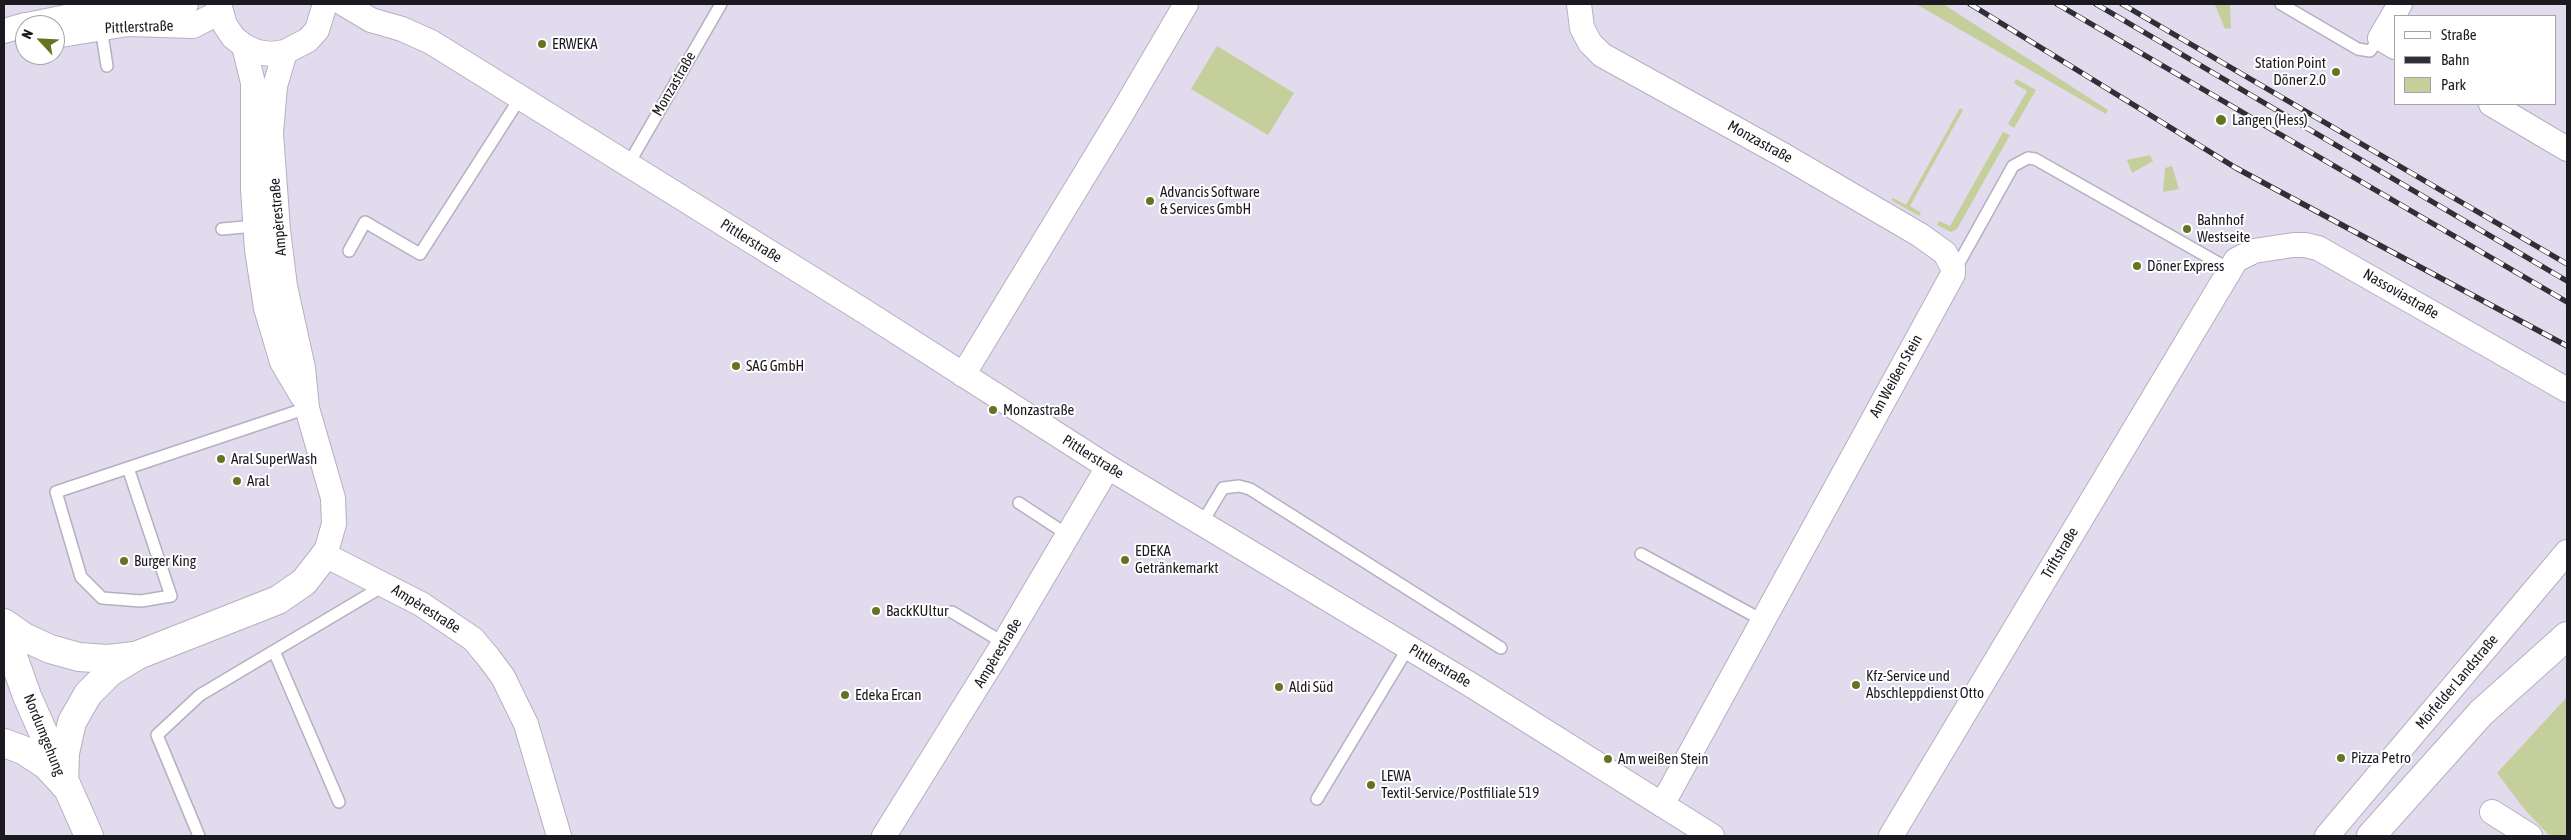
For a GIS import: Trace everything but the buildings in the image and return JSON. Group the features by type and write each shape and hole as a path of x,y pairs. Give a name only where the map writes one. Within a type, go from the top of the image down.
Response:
{"main road":[{"path":"64,785 64,753 76,715 88,694 110,672 138,655 278,600 304,582 326,555"},
{"path":"4,623 24,637 50,650 79,657 108,659 138,655"},
{"name":"Nordumgehung","path":"4,631 27,696 64,785 89,836"},
{"path":"2371,836 2481,713 2567,636"},
{"path":"4,743 23,750 46,766 64,785"}],"street":[{"name":"Pittlerstraße","path":"65,17 186,4"},
{"path":"220,8 225,25 233,37 244,46 257,52 271,54 285,52 303,44 317,30 323,16 325,4"},
{"name":"Pittlerstraße","path":"344,4 371,20 402,29 431,42 856,306 1108,467 1408,648 1712,836"},
{"name":"Monzastraße","path":"1579,4 1582,28 1590,43 1602,54 1783,155 1920,235 1945,253 1953,268 1953,274"},
{"path":"963,375 1121,115 1179,6"},
{"name":"Pittlerstraße","path":"65,34 128,24 193,26 220,8"},
{"name":"Pittlerstraße","path":"317,30 335,23 371,20"},
{"path":"2388,42 2394,23"},
{"name":"Ampèrestraße","path":"244,46 253,84 257,250 266,308 282,362 306,397"},
{"name":"Ampèrestraße","path":"285,52 274,86 271,133 278,230 285,286 306,397 333,498 334,524 326,555 386,584 448,621 473,639 503,676 514,696 536,751 559,836"},
{"path":"2493,105 2567,149"},
{"name":"Nassoviastraße","path":"2229,270 2236,260 2254,251 2306,244 2318,248 2567,390"},
{"name":"Triftstraße","path":"1891,836 2229,270"},
{"name":"Am Weißen Stein","path":"1662,804 1953,274"},
{"name":"Ampèrestraße","path":"884,836 1004,643 1108,467"},
{"name":"Mörfelder Landstraße","path":"2327,836 2567,552"},
{"path":"2492,812 2530,836"}],"lane":[{"name":"Monzastraße","path":"628,165 721,4"},
{"path":"2281,4 2358,49 2370,51 2388,42"},
{"path":"101,28 107,66"},
{"path":"348,251 365,222 420,254 520,98"},
{"name":"Am Weißen Stein","path":"1953,274 2013,166 2028,158 2035,159 2229,270"},
{"path":"222,229 256,226"},
{"path":"128,468 171,596 141,601 102,598 81,577 56,492 128,468 306,397"},
{"path":"1202,523 1223,488 1239,486 1250,489 1501,648"},
{"path":"1019,503 1068,535"},
{"path":"1641,554 1762,620"},
{"path":"199,836 157,735 200,695 386,584"},
{"path":"952,612 1004,643"},
{"path":"1317,798 1408,648"},
{"path":"274,651 339,802"}],"green space":[{"path":"1916,4 1943,4 2108,110 2106,114"},
{"path":"2230,4 2231,28 2225,29 2215,5"},
{"path":"1217,46 1294,93 1268,135 1191,89"},
{"path":"2016,79 2036,90 2014,128 2008,124 2027,91 2014,83"},
{"path":"1960,108 1963,110 1910,206 1921,213 1919,216 1891,200 1893,198 1906,205"},
{"path":"2003,132 2010,135 1957,229 1951,232 1937,225 1939,221 1950,226"},
{"path":"2150,155 2153,161 2132,173 2127,160"},
{"path":"2172,166 2179,189 2163,192 2165,168"},
{"path":"2567,697 2567,836 2550,836 2525,810 2497,773"}],"railway":[{"path":"1970,4 2236,168 2567,346"},
{"path":"2057,4 2567,302"},
{"path":"2096,4 2567,281"},
{"path":"2122,4 2567,264"}],"place":[{"name":"ERWEKA","path":"542,44"},
{"name":"Station Point Döner 2.0","path":"2336,72"},
{"name":"Langen (Hess)","path":"2221,120"},
{"name":"Advancis Software & Services GmbH","path":"1150,201"},
{"name":"Bahnhof Westseite","path":"2187,229"},
{"name":"Döner Express","path":"2137,266"},
{"name":"SAG GmbH","path":"736,366"},
{"name":"Monzastraße","path":"993,410"},
{"name":"Aral SuperWash","path":"221,459"},
{"name":"Aral","path":"237,481"},
{"name":"EDEKA Getränkemarkt","path":"1125,560"},
{"name":"Burger King","path":"124,561"},
{"name":"BackKUltur","path":"876,611"},
{"name":"Kfz-Service und Abschleppdienst Otto","path":"1856,685"},
{"name":"Aldi Süd","path":"1279,687"},
{"name":"Edeka Ercan","path":"845,695"},
{"name":"Pizza Petro","path":"2341,758"},
{"name":"Am weißen Stein","path":"1608,759"},
{"name":"LEWA Textil-Service/Postfiliale 519","path":"1371,785"}]}
